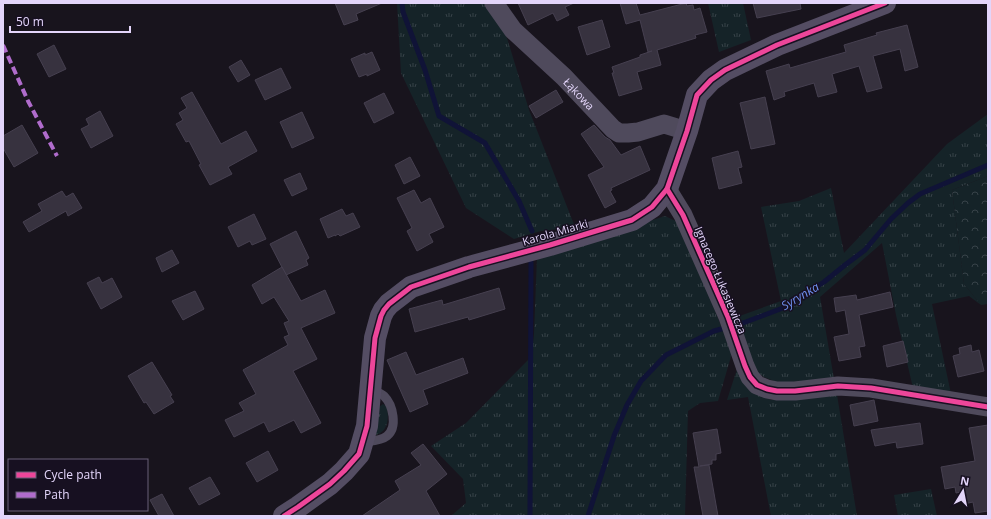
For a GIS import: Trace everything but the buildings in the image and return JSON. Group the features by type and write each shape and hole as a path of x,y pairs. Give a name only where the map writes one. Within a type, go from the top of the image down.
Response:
{"street":[{"name":"Łąkowa","path":"494,3 513,30 564,77 613,130 619,133 638,132 664,124 686,130"},
{"name":"Karola Miarki","path":"284,516 330,484 359,454 367,426 375,338 381,316 389,304 411,287 469,267 550,245 632,220 652,207 667,189 696,96 711,80 725,70 777,46 885,3"},
{"name":"Ignacego Łukasiewicza","path":"667,189 683,215 728,318 745,366 750,377 757,385 777,391 795,391 838,386 871,388 988,408"}],"green space":[{"path":"397,3 491,3 507,38 529,110 575,227 541,231 514,239 466,208 401,73"},
{"path":"708,3 743,3 751,40 719,52"},
{"path":"988,114 988,176 952,190 964,284 981,305 969,296 932,304 951,394 913,388 896,315 882,243 820,297 834,379 779,383 764,377 755,371 734,318 781,301 761,207 799,201 831,188 844,253 947,144"},
{"path":"988,176 988,304 981,305 964,284 952,190"},
{"path":"665,216 680,223 732,353 718,401 700,403 688,411 685,516 451,516 466,503 463,479 431,446 466,423 531,357 534,334 537,257"},
{"path":"738,366 749,389 771,400 837,395 857,516 771,516 748,397 727,400"},
{"path":"383,404 387,407 387,424 383,431 376,435 379,407"},
{"path":"931,489 937,516 898,516 894,495"}],"waterway":[{"path":"402,3 403,12 425,70 439,116 485,143 519,201 532,231"},
{"name":"Syrynka","path":"588,516 614,436 627,405 641,381 666,355 714,331 743,323 783,308 824,282 865,250 891,219 920,194 988,165"},
{"path":"530,516 531,262"}],"marked path":[{"path":"3,45 28,101 57,156"}],"cycle path":[{"path":"284,516 330,484 359,454 367,426 375,338 381,316 389,304 411,287 469,267 550,245 632,220 652,207 667,189 687,131 697,95 711,80 725,70 777,45 885,3"},
{"path":"667,189 683,215 728,317 745,366 750,377 757,385 777,391 795,391 838,386 871,388 988,407"}]}
